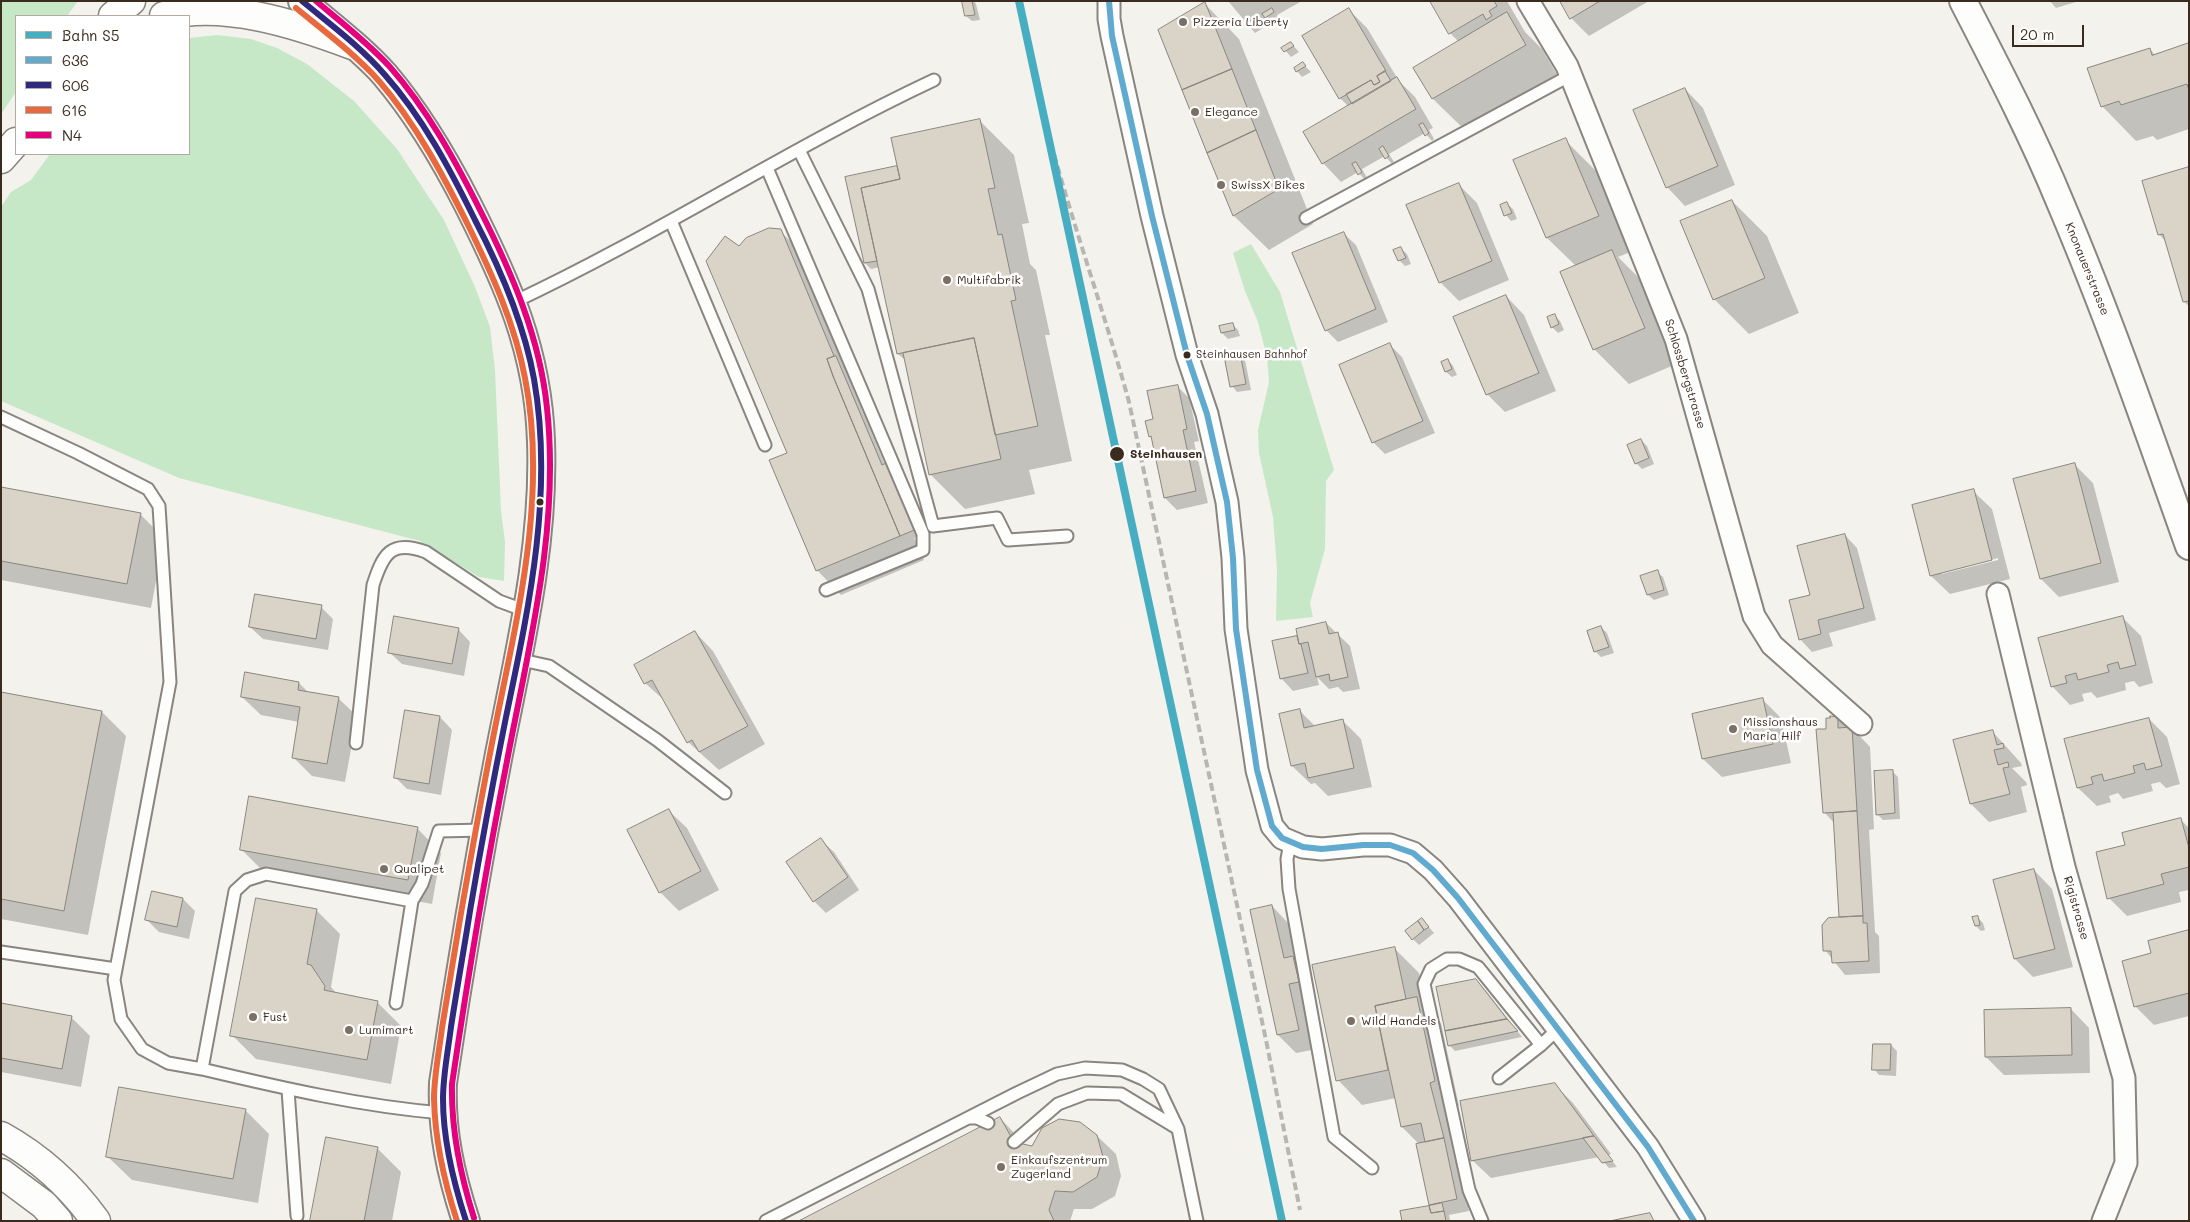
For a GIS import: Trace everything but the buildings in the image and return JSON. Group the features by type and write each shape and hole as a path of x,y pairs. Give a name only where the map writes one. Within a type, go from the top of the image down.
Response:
{"highway":[{"path":"94,15 101,1"},
{"path":"115,15 131,1"},
{"path":"166,15 171,12 203,5 235,5 266,11 352,44"},
{"path":"1,159 15,143"},
{"path":"1,1136 21,1147 52,1172 80,1199 96,1221"},
{"path":"1,1173 44,1205 58,1221"}],"street":[{"path":"302,1 352,44 384,75 424,128 449,168 492,252 514,302 533,373 539,409 541,443 537,546 473,888 443,1083 442,1113 448,1157 466,1221"},
{"path":"329,1 352,44"},
{"path":"1109,1 1109,19 1112,36 1152,216 1187,355 1207,414 1227,502 1233,558 1236,629 1257,770 1272,826 1282,838 1303,847 1322,849 1363,845 1390,846 1413,853 1433,870 1458,898 1648,1147 1694,1221"},
{"name":"Schlossbergstrasse","path":"1528,1 1571,75 1676,339 1754,616 1772,645 1861,724"},
{"name":"Knonauerstrasse","path":"1963,1 2006,86 2060,201 2129,376 2189,546"},
{"name":"Rigistrasse","path":"1998,594 2064,867 2124,1078 2126,1163 2103,1221"}],"lane":[{"path":"1306,218 1571,75"},
{"path":"514,302 583,270 872,110 934,80"},
{"path":"799,150 868,289 933,526 997,518 1008,540 1067,536"},
{"path":"767,168 923,534 922,550 826,590"},
{"path":"671,221 765,445"},
{"path":"1,417 78,453 148,489 159,506 170,682 114,980 121,1019 142,1048 168,1063 202,1069 288,1090 386,1108 442,1113"},
{"path":"356,743 373,585 379,566 389,551 401,546 426,552 499,601 526,611"},
{"path":"517,660 548,666 657,740 725,793"},
{"path":"396,1004 412,901 422,884 439,831 484,830"},
{"path":"1290,843 1287,859 1289,889 1334,1137 1372,1168"},
{"path":"202,1069 235,891 247,880 266,874 412,901"},
{"path":"1,952 116,969"},
{"path":"1482,1221 1469,1190 1424,984 1431,968 1447,959 1459,959 1478,966 1541,1045"},
{"path":"1499,1078 1558,1029"},
{"path":"766,1221 962,1120 1057,1074 1085,1068 1122,1070 1144,1079 1159,1089 1178,1129 1197,1221"},
{"path":"288,1090 297,1216"},
{"path":"1014,1142 1058,1104 1087,1093 1121,1094 1178,1129"},
{"path":"962,1120 977,1118 988,1123"}],"green space":[{"path":"1,1 78,1 68,15 15,15 15,93 1,114"},
{"path":"217,35 251,39 277,48 307,64 354,101 397,149 444,220 475,287 490,327 495,370 501,511 505,542 504,581 479,577 420,541 179,478 1,401 1,207 11,192 31,180 49,155 190,155 190,38"},
{"path":"1251,244 1280,292 1334,470 1326,481 1325,549 1310,603 1313,617 1276,621 1277,569 1273,517 1259,453 1258,430 1269,382 1267,357 1258,322 1245,291 1233,253"}],"railway":[{"path":"1045,120 1129,402 1266,1040 1300,1210"}],"rail line":[{"name":"S5","path":"1019,1 1282,1221"}],"transit line":[{"name":"606","path":"302,1 345,36 376,65 399,91 424,126 466,201 502,278 518,317 534,379 539,421 541,464 540,507 536,549 523,634 474,887 444,1081 443,1115 447,1146 453,1176 466,1221"},
{"name":"N4","path":"316,1 364,41 390,67 416,100 450,154 492,234 523,306 538,356 547,408 550,453 549,497 540,586 499,801 452,1084 457,1152 474,1218"},
{"name":"636","path":"1109,1 1112,36 1152,216 1187,355 1207,414 1227,502 1233,558 1236,629 1257,770 1272,826 1282,838 1303,847 1322,849 1363,845 1390,845 1413,853 1433,870 1458,898 1648,1147 1694,1221"},
{"name":"616","path":"296,8 350,52 379,81 417,132 439,169 477,243 509,319 521,358 531,420 532,504 522,589 469,867 442,1028 435,1082 434,1099 438,1146 444,1176 457,1221"}],"place":[{"name":"Pizzeria Liberty","path":"1183,22"},
{"name":"Elegance","path":"1195,112"},
{"name":"SwissX Bikes","path":"1221,185"},
{"name":"Multifabrik","path":"947,280"},
{"name":"Steinhausen Bahnhof","path":"1187,355"},
{"name":"Steinhausen","path":"1117,454"},
{"name":"Missionshaus Maria Hilf","path":"1733,729"},
{"name":"Qualipet","path":"384,869"},
{"name":"Fust","path":"253,1017"},
{"name":"Wild Handels","path":"1351,1021"},
{"name":"Lumimart","path":"349,1030"},
{"name":"Einkaufszentrum Zugerland","path":"1001,1167"}]}
